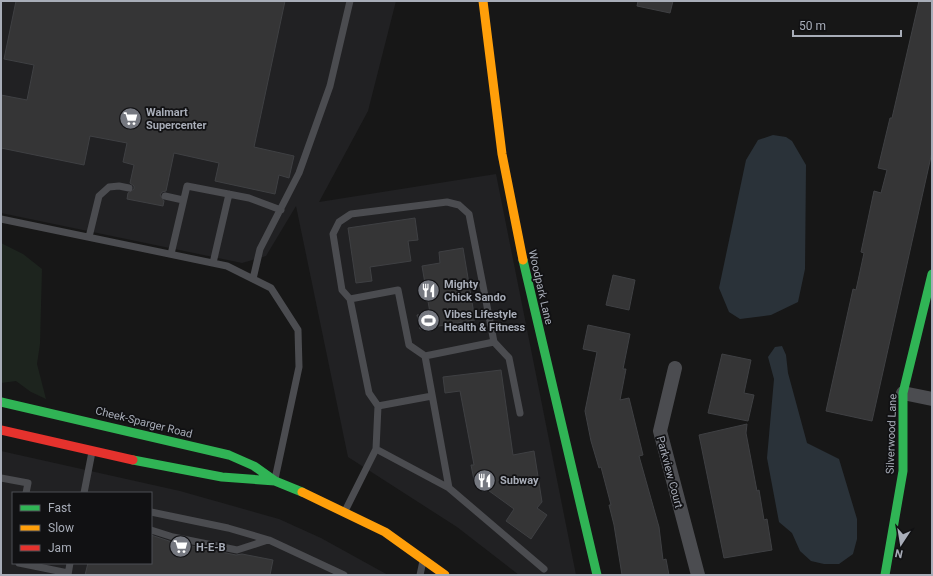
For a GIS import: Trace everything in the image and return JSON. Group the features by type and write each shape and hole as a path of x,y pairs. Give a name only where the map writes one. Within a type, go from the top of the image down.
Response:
{"street":[{"name":"Woodpark Lane","path":"483,1 502,154 525,271 596,575"},
{"name":"Silverwood Lane","path":"885,575 903,471 903,393 932,274"},
{"name":"Parkview Court","path":"675,368 660,431 698,575"},
{"path":"903,393 932,399"},
{"name":"Cheek-Sparger Road","path":"1,402 98,423 229,456 254,466 275,481 345,511 385,532 445,575"},
{"path":"94,444 98,423"},
{"name":"Cheek-Sparger Road","path":"1,430 94,444 222,477 275,481"}],"lane":[{"path":"253,279 260,249 299,173 330,86 350,1"},
{"path":"89,237 99,196 109,187 119,186 129,188"},
{"path":"171,254 187,186 248,198 281,210"},
{"path":"213,263 229,194"},
{"path":"165,196 183,200"},
{"path":"345,511 376,449 378,406 369,393 350,299 342,290 333,234 339,222 351,214 447,202 459,205 469,214 494,342 509,358 520,413"},
{"path":"1,219 227,266 271,288 298,330 299,367 275,481"},
{"path":"350,299 398,290 408,345 425,356 494,342"},
{"path":"425,356 449,488"},
{"path":"378,406 432,396"},
{"path":"84,492 94,444"},
{"path":"376,449 449,488 544,569"},
{"path":"1,478 28,483 26,492"},
{"path":"152,512 228,528 268,540 344,575"},
{"path":"152,530 173,537 237,550 268,540"},
{"path":"420,575 423,558"},
{"path":"23,564 68,574 70,564"}],"shaded area":[{"path":"1,1 396,1 368,111 319,202 496,174 576,575 519,575 457,527 348,457 296,206 266,256 242,263 1,213"},
{"path":"773,135 786,137 792,141 806,165 805,269 798,302 771,315 740,319 729,312 719,288 746,160 758,140"},
{"path":"1,243 23,254 42,269 40,344 37,364 46,399 31,392 16,381 1,383"},
{"path":"782,346 786,355 788,373 807,443 839,459 857,519 857,539 853,554 839,564 824,564 811,561 800,551 792,533 779,522 767,458 774,379 768,357 775,347"},
{"path":"1,451 180,491 279,519 321,538 388,575 1,575"}],"building":[{"name":"Walmart Supercenter","path":"16,1 285,1 254,147 294,156 289,178 279,175 275,194 215,181 219,163 174,153 166,191 162,192 160,195 164,201 163,206 127,199 128,193 134,189 134,186 130,183 134,165 123,162 127,143 90,136 84,165 1,148 1,95 27,100 34,65 4,59"},
{"path":"638,1 673,1 670,13 637,6"},
{"path":"919,1 932,1 932,152 872,421 826,411 853,289 856,290 864,253 861,252 874,191 881,193 887,170 878,168 890,118 892,118"},
{"path":"415,218 418,240 408,241 411,261 370,267 372,281 356,283 348,228"},
{"path":"463,248 475,320 420,329 417,315 430,313 422,266 440,263 439,252"},
{"path":"613,275 635,280 629,310 606,305"},
{"path":"588,325 630,334 623,369 626,369 620,400 629,398 643,455 639,456 659,527 663,560 666,559 669,575 622,575 614,525 609,505 611,505 601,467 599,468 591,441 585,411 597,352 583,349"},
{"path":"722,354 751,360 744,393 754,395 748,421 708,413"},
{"path":"501,370 513,455 534,451 542,502 537,508 547,515 531,539 506,521 514,509 474,480 471,465 474,465 460,391 445,393 443,377"},
{"path":"747,424 746,433 757,491 759,490 764,520 767,519 772,550 724,558 699,435"},
{"name":"H-E-B","path":"152,535 172,542 236,555 242,554 273,560 270,575 85,575 88,564 152,564"}],"traffic: fast":[{"path":"523,260 597,575"},
{"path":"885,575 903,471 903,393 932,274"},
{"path":"1,402 229,455 254,466 275,481 302,492"},
{"path":"133,460 222,477 275,481"}],"traffic: slow":[{"path":"483,1 502,154 523,260"},
{"path":"302,492 385,532 445,575"}],"traffic: jam":[{"path":"1,430 133,460"}],"place":[{"name":"Walmart Supercenter","path":"131,118"},
{"name":"Mighty Chick Sando","path":"429,290"},
{"name":"Vibes Lifestyle Health & Fitness","path":"429,320"},
{"name":"Subway","path":"484,480"},
{"name":"H-E-B","path":"181,547"}]}
